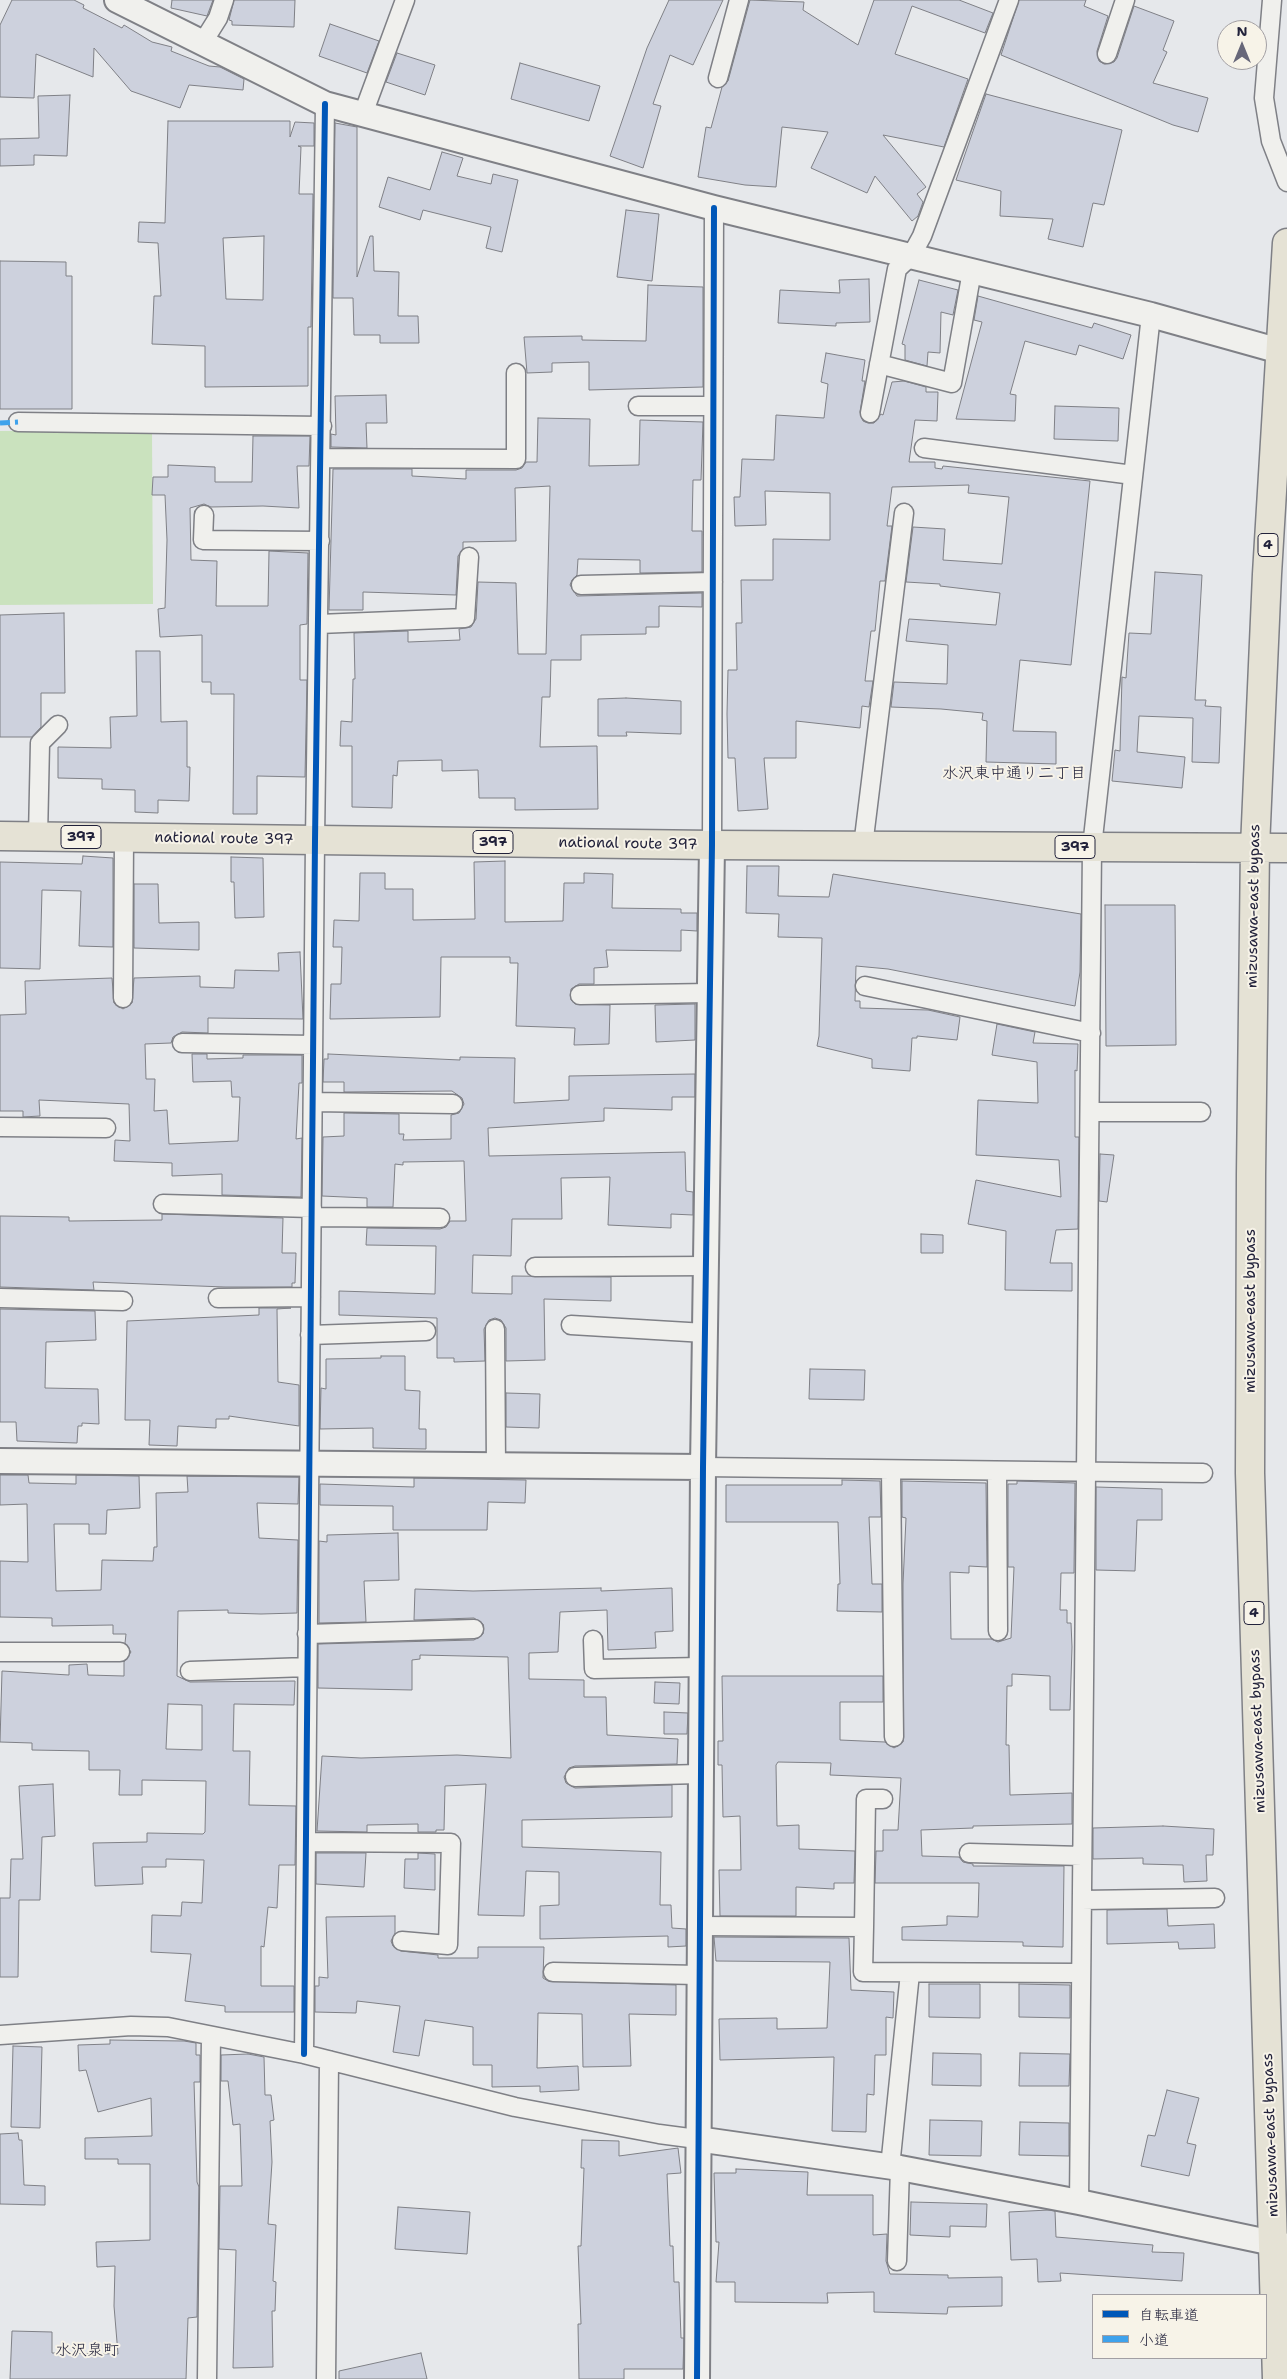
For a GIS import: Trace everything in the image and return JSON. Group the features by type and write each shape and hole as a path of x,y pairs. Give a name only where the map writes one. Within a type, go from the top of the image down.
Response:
{"highway":[{"name":"mizusawa-east bypass","path":"1277,2379 1280,2245 1250,1473 1255,847 1283,352 1287,243"},
{"name":"national route 397","path":"0,836 712,845 1287,848"}],"street":[{"path":"117,0 325,104 714,208 1151,315 1283,352"},
{"path":"203,42 218,18 224,0"},
{"path":"364,114 405,0"},
{"path":"718,78 740,0"},
{"path":"870,414 896,269 912,256 952,157 1008,0"},
{"path":"1107,54 1125,0"},
{"path":"1272,0 1264,98 1271,141 1287,182"},
{"path":"304,2054 315,840 325,104"},
{"path":"697,2379 701,1667 712,845 714,208"},
{"path":"879,364 952,383 972,271"},
{"path":"1079,2202 1092,848 1151,315"},
{"path":"321,458 516,459 516,373"},
{"path":"638,406 712,406"},
{"path":"18,422 322,426"},
{"path":"924,448 1133,475"},
{"path":"863,846 904,513"},
{"path":"204,515 203,540 320,541"},
{"path":"319,624 465,618 469,557"},
{"path":"581,585 713,582"},
{"path":"38,837 40,743 58,725"},
{"path":"123,998 124,838"},
{"path":"866,986 1091,1033"},
{"path":"580,995 710,993"},
{"path":"182,1042 313,1045"},
{"path":"313,1102 452,1104"},
{"path":"1090,1112 1201,1112"},
{"path":"0,1127 106,1128"},
{"path":"163,1204 440,1218"},
{"path":"535,1267 706,1266"},
{"path":"218,1298 311,1297"},
{"path":"0,1298 123,1301"},
{"path":"570,1325 705,1334"},
{"path":"495,1329 496,1466"},
{"path":"310,1335 426,1331"},
{"path":"0,1461 1203,1472"},
{"path":"891,1470 894,1736"},
{"path":"997,1471 998,1632"},
{"path":"308,1634 474,1629"},
{"path":"593,1640 594,1669 701,1667"},
{"path":"0,1652 120,1652"},
{"path":"190,1670 307,1667"},
{"path":"575,1777 700,1774"},
{"path":"883,1799 866,1799 864,1972 1081,1973"},
{"path":"306,1842 451,1844 448,1945 402,1941"},
{"path":"969,1853 1082,1856"},
{"path":"1082,1900 1215,1898"},
{"path":"699,1926 864,1927"},
{"path":"553,1972 698,1975"},
{"path":"897,2261 895,2168 910,1972"},
{"path":"0,2035 131,2026 168,2027 304,2054 515,2107 659,2134 895,2168 1079,2202 1280,2245"},
{"path":"207,2379 211,2036"},
{"path":"326,2379 329,2060"}],"green space":[{"path":"152,430 153,604 0,605 0,431"}],"building":[{"path":"12,0 74,0 84,5 83,8 122,28 124,25 152,42 172,47 171,51 209,66 220,67 244,79 243,90 189,85 180,108 131,91 94,48 93,77 36,54 34,98 0,97 0,25"},
{"path":"172,0 213,0 207,16 171,8"},
{"path":"234,0 295,0 294,27 232,25 232,21 229,20"},
{"path":"669,0 723,0 693,65 670,55 653,104 661,106 643,168 610,156 647,48"},
{"path":"750,0 804,2 803,10 858,45 874,0 959,0 993,13 985,33 912,6 895,54 968,79 944,147 883,135 926,187 917,194 923,202 918,216 912,221 875,176 867,193 811,168 828,132 782,127 776,187 745,185 698,177 706,127 711,128 722,87 728,81"},
{"path":"1019,0 1086,0 1084,6 1108,16 1097,51 1099,61 1104,64 1114,62 1117,58 1134,6 1174,21 1163,50 1167,52 1153,83 1208,98 1198,132 1173,125 1001,55"},
{"path":"330,24 379,41 367,73 319,56"},
{"path":"397,53 435,65 425,95 386,82"},
{"path":"520,63 600,86 589,121 511,99"},
{"path":"986,94 1122,130 1104,205 1093,203 1083,247 1048,239 1053,219 1000,216 1001,191 956,180"},
{"path":"70,95 67,156 34,155 34,165 0,166 0,139 39,138 38,96"},
{"path":"168,121 290,121 290,137 295,122 314,123 314,146 298,146 301,147 299,194 313,194 311,327 308,327 308,386 205,387 205,346 152,344 154,296 161,296 158,243 138,242 139,222 165,223","holes":["264,236 263,300 226,299 223,238"]},
{"path":"335,123 357,127 357,277 370,236 373,236 374,271 399,272 398,316 418,316 419,343 380,343 380,335 354,335 353,298 333,298"},
{"path":"442,152 463,158 457,176 491,184 493,174 518,180 502,252 486,248 491,227 423,210 420,220 379,207 388,177 430,190"},
{"path":"626,210 659,214 652,281 617,277"},
{"path":"0,261 66,262 66,276 72,276 72,409 0,409"},
{"path":"869,279 870,322 836,323 836,326 778,323 780,290 840,293 839,280"},
{"path":"919,280 958,290 953,315 941,312 940,353 928,352 927,366 905,360 905,345 902,344"},
{"path":"648,285 703,287 703,387 589,390 589,362 552,363 552,372 527,373 524,337 582,336 582,340 646,341"},
{"path":"978,296 1092,328 1094,323 1131,335 1123,359 1079,345 1076,355 1025,341 1010,394 1016,395 1015,421 956,419 982,322 974,320"},
{"path":"826,353 865,360 862,381 865,381 860,412 863,421 868,423 874,423 881,414 883,415 892,382 904,381 926,387 926,392 938,392 937,421 915,420 909,462 935,462 935,468 942,469 943,466 1090,481 1071,665 1020,660 1013,731 1056,732 1056,764 986,762 987,721 982,720 983,713 891,707 894,682 947,684 948,645 906,641 909,619 996,625 1000,593 940,586 940,584 906,582 913,527 945,529 943,560 1002,564 1009,497 968,493 969,485 892,487 887,526 892,526 885,581 880,581 875,631 871,631 865,681 873,681 869,707 862,706 860,728 796,721 796,758 764,758 768,809 738,811 735,758 728,758 727,714 728,670 737,670 736,623 742,623 741,580 773,580 773,539 830,540 830,493 765,491 766,525 735,526 734,497 740,497 742,459 774,460 776,415 824,418 828,384 821,382"},
{"path":"386,395 387,423 366,423 367,448 331,447 331,434 336,435 335,396"},
{"path":"1055,406 1119,408 1118,441 1054,439"},
{"path":"538,418 590,419 589,466 639,465 640,420 703,422 701,480 693,480 692,531 702,531 702,572 640,573 640,560 578,559 577,575 570,585 577,596 702,593 702,607 659,606 659,627 646,627 646,634 581,635 581,660 551,660 550,697 542,697 540,747 597,746 598,809 515,810 515,798 479,798 478,770 442,771 442,760 398,761 397,776 393,775 392,808 352,807 352,746 340,746 341,721 352,722 353,679 355,679 354,633 408,631 408,642 460,640 459,629 471,627 476,619 478,582 516,583 518,654 546,654 550,486 515,488 516,541 463,542 463,549 458,556 456,595 363,592 363,610 329,610 333,469 412,469 412,476 466,479 466,470 516,470 522,468 526,462 537,462"},
{"path":"253,436 310,436 309,466 297,466 299,508 263,506 211,507 204,504 190,508 191,560 217,561 216,606 268,606 269,551 308,553 307,624 300,625 300,680 307,680 305,777 257,776 257,814 233,814 234,694 211,694 211,682 202,682 202,635 160,637 158,609 165,608 167,540 165,495 152,495 153,477 168,477 168,465 215,467 215,482 252,482"},
{"path":"1155,572 1202,575 1195,700 1206,700 1205,706 1221,707 1219,763 1192,762 1193,718 1139,716 1137,752 1185,757 1182,788 1112,781 1115,750 1120,751 1122,677 1126,678 1129,633 1151,634"},
{"path":"64,613 65,693 41,693 41,727 32,737 0,737 0,615"},
{"path":"136,651 160,651 161,722 187,721 187,767 190,767 189,801 158,800 158,813 135,812 135,790 102,789 102,779 58,778 58,747 111,748 110,717 137,716"},
{"path":"626,698 681,701 681,734 626,732 627,736 598,736 598,699"},
{"path":"83,856 113,858 113,947 79,946 81,891 42,890 40,969 0,968 0,862 82,864"},
{"path":"231,857 263,858 264,917 235,918 234,882 231,882"},
{"path":"505,861 505,922 563,921 564,883 584,883 584,873 613,874 612,908 681,909 681,913 697,913 697,931 681,930 681,951 606,950 608,967 594,968 594,984 579,984 571,989 571,1000 575,1004 610,1005 609,1044 574,1045 575,1028 516,1026 518,963 510,963 510,957 441,957 440,1017 330,1019 331,984 341,984 342,947 333,947 334,920 359,921 360,873 385,873 385,889 413,889 413,920 475,919 474,862"},
{"path":"747,866 779,866 778,896 829,897 833,874 1081,914 1080,972 1075,1006 888,969 856,966 855,1001 860,1001 860,1008 928,1010 960,1017 957,1040 917,1036 917,1038 912,1038 910,1071 872,1068 872,1059 817,1046 819,1036 822,938 778,937 779,914 746,913"},
{"path":"134,884 158,884 159,923 199,922 199,950 134,948"},
{"path":"1105,905 1175,905 1176,1045 1106,1046"},
{"path":"300,952 303,1019 208,1018 208,1033 182,1032 173,1037 171,1043 145,1044 146,1079 155,1079 154,1111 167,1110 169,1144 238,1141 240,1097 232,1097 231,1081 193,1082 192,1054 207,1054 207,1059 243,1058 243,1055 302,1055 302,1083 299,1083 296,1139 302,1138 301,1197 222,1195 222,1174 172,1176 172,1163 114,1161 115,1140 130,1141 129,1104 39,1100 40,1116 23,1117 23,1111 0,1111 0,1015 26,1014 25,981 112,978 114,1003 123,1009 132,1003 134,978 200,976 200,987 234,988 235,970 279,971 278,953"},
{"path":"695,1004 695,1040 656,1042 655,1005"},
{"path":"997,1024 1035,1032 1033,1043 1078,1044 1077,1071 1075,1070 1075,1137 1079,1137 1078,1229 1056,1230 1050,1263 1072,1263 1072,1291 1005,1290 1006,1231 968,1224 976,1180 1061,1197 1059,1160 976,1155 978,1100 1038,1103 1037,1062 992,1055"},
{"path":"328,1054 460,1060 460,1057 515,1058 514,1103 569,1100 569,1076 695,1074 695,1097 672,1097 672,1110 604,1108 604,1121 488,1128 489,1156 685,1152 686,1191 693,1192 693,1215 671,1214 671,1228 608,1225 610,1177 561,1178 562,1219 512,1219 511,1256 473,1255 472,1293 512,1294 512,1276 611,1277 611,1301 544,1299 545,1360 506,1361 506,1328 501,1320 495,1318 489,1320 484,1329 485,1361 454,1362 454,1358 437,1358 437,1318 339,1315 339,1291 435,1294 436,1246 366,1245 367,1228 440,1229 446,1227 450,1221 466,1221 464,1161 403,1162 403,1165 395,1164 393,1207 367,1207 367,1198 322,1196 323,1137 344,1136 344,1113 399,1114 399,1134 404,1134 403,1140 451,1139 451,1115 459,1113 464,1104 462,1098 452,1091 344,1092 344,1082 323,1082 324,1059 328,1059"},
{"path":"1100,1154 1114,1155 1107,1202 1099,1201"},
{"path":"162,1214 283,1218 282,1253 296,1253 295,1283 292,1283 292,1287 225,1287 93,1282 94,1290 0,1287 0,1216 69,1217 69,1221 162,1220"},
{"path":"921,1234 943,1235 943,1253 921,1253"},
{"path":"259,1308 291,1308 277,1309 278,1382 299,1385 299,1426 229,1416 229,1419 216,1419 216,1428 178,1426 177,1446 149,1445 150,1420 125,1420 127,1321 259,1315"},
{"path":"0,1309 95,1311 96,1340 46,1342 45,1388 98,1389 99,1424 82,1423 82,1426 78,1426 77,1443 17,1441 16,1422 0,1422"},
{"path":"381,1356 405,1356 405,1390 420,1391 419,1429 426,1429 426,1449 373,1448 373,1428 320,1429 321,1388 326,1389 326,1359 381,1358"},
{"path":"810,1369 865,1370 864,1400 809,1399"},
{"path":"506,1393 540,1394 539,1428 506,1427"},
{"path":"0,1475 28,1475 29,1483 76,1484 76,1475 139,1476 140,1508 107,1510 106,1534 89,1534 89,1524 54,1524 56,1591 101,1590 102,1560 153,1561 154,1547 157,1547 156,1493 188,1492 187,1476 299,1477 298,1504 257,1503 259,1538 298,1540 297,1613 228,1613 228,1610 178,1611 177,1676 190,1682 295,1681 294,1705 234,1704 233,1751 250,1751 249,1805 296,1806 295,1865 279,1865 277,1908 268,1907 264,1947 261,1946 261,1986 294,1986 294,2012 225,2012 225,2006 185,2001 191,1954 151,1952 152,1915 181,1916 182,1902 202,1903 204,1860 166,1859 166,1867 142,1867 143,1884 95,1886 93,1843 147,1842 147,1833 203,1834 205,1832 206,1781 142,1780 142,1795 119,1795 120,1770 89,1770 89,1751 32,1750 32,1743 0,1742 2,1671 69,1675 69,1665 87,1664 88,1675 124,1676 124,1662 131,1652 125,1643 126,1634 113,1634 113,1625 52,1626 52,1618 0,1617 0,1561 28,1562 27,1504 0,1505","holes":["168,1704 202,1705 202,1750 166,1749"]},
{"path":"414,1478 526,1480 525,1503 488,1502 487,1530 393,1530 393,1506 320,1505 320,1484 414,1487"},
{"path":"842,1480 880,1481 881,1517 869,1517 872,1584 882,1584 882,1612 837,1611 838,1584 840,1584 838,1522 726,1522 726,1485 842,1485"},
{"path":"902,1481 986,1483 987,1567 969,1566 969,1573 950,1572 951,1639 991,1639 998,1642 1011,1638 1014,1567 1008,1567 1008,1484 1017,1484 1017,1481 1075,1483 1074,1573 1061,1573 1060,1610 1067,1610 1067,1623 1071,1623 1070,1710 1050,1710 1050,1676 1012,1674 1012,1686 1007,1686 1006,1745 1009,1745 1010,1795 1072,1793 1072,1824 973,1826 973,1828 921,1830 922,1856 959,1857 963,1862 973,1864 973,1866 1064,1866 1063,1947 1023,1946 1023,1942 902,1940 902,1927 947,1925 947,1916 978,1917 979,1883 875,1883 876,1851 883,1851 883,1830 898,1830 901,1778 830,1775 831,1763 778,1762 776,1765 777,1826 799,1825 799,1849 855,1851 854,1883 834,1883 834,1889 796,1887 796,1916 720,1916 719,1870 741,1870 740,1816 723,1817 722,1765 718,1765 718,1741 723,1741 722,1676 883,1676 883,1702 840,1702 840,1740 885,1742 894,1748 903,1742 903,1584 906,1518 902,1517"},
{"path":"1096,1487 1162,1489 1162,1520 1137,1520 1135,1571 1096,1570"},
{"path":"398,1533 399,1580 364,1581 366,1622 319,1623 319,1541 327,1542 327,1535"},
{"path":"601,1588 601,1591 672,1588 673,1631 655,1632 656,1648 608,1650 607,1610 560,1612 558,1652 529,1653 529,1679 584,1680 584,1697 606,1697 607,1735 678,1739 677,1764 575,1766 569,1768 564,1777 566,1783 575,1788 672,1785 672,1817 522,1820 522,1847 661,1852 660,1905 671,1905 672,1928 686,1929 686,1946 668,1947 668,1936 540,1939 540,1906 559,1905 559,1872 526,1871 524,1916 478,1915 486,1784 445,1786 444,1830 418,1832 418,1824 367,1825 367,1832 317,1831 322,1756 361,1758 457,1755 511,1758 508,1657 420,1655 420,1659 412,1660 412,1690 318,1688 318,1644 474,1640 483,1634 483,1624 474,1618 414,1620 415,1589 473,1591"},
{"path":"655,1682 680,1683 679,1704 654,1703"},
{"path":"664,1712 688,1713 687,1734 664,1734"},
{"path":"53,1784 55,1836 42,1837 40,1900 19,1900 18,1977 0,1977 0,1898 10,1898 11,1859 23,1859 19,1786"},
{"path":"1163,1826 1214,1829 1213,1855 1206,1855 1207,1881 1184,1882 1183,1865 1143,1864 1143,1858 1093,1859 1093,1828"},
{"path":"316,1853 366,1853 364,1887 316,1884"},
{"path":"418,1853 435,1854 435,1890 404,1888 405,1859 418,1859"},
{"path":"1167,1909 1168,1926 1214,1924 1215,1948 1179,1949 1178,1942 1107,1944 1107,1910"},
{"path":"395,1916 395,1933 391,1941 393,1946 401,1951 438,1955 438,1958 478,1958 478,1947 544,1947 543,1978 548,1981 676,1985 676,2015 629,2014 631,2066 583,2067 582,2014 538,2013 537,2068 578,2066 579,2090 540,2092 540,2086 492,2087 492,2065 473,2065 473,2027 425,2020 419,2056 393,2052 400,2006 357,2001 356,2013 315,2012 315,1986 319,1986 319,1977 328,1978 326,1917"},
{"path":"714,1937 849,1938 851,1990 894,1992 893,2018 886,2017 886,2055 875,2055 874,2095 867,2094 866,2132 832,2131 834,2057 720,2060 719,2019 777,2018 777,2029 827,2028 830,1962 716,1961"},
{"path":"929,1984 980,1984 980,2018 929,2017"},
{"path":"1019,1984 1070,1985 1070,2018 1019,2017"},
{"path":"110,2040 184,2041 196,2043 196,2055 200,2055 200,2082 194,2082 197,2182 199,2187 197,2317 188,2318 186,2379 10,2379 12,2331 52,2332 52,2353 118,2354 114,2306 115,2266 97,2267 96,2242 150,2240 150,2164 118,2164 118,2159 85,2159 85,2138 152,2136 151,2098 98,2112 86,2070 79,2071 78,2045 110,2044"},
{"path":"13,2046 42,2047 40,2128 11,2127"},
{"path":"933,2053 981,2054 981,2086 932,2085"},
{"path":"1020,2053 1070,2054 1069,2086 1019,2086"},
{"path":"248,2054 264,2057 265,2095 271,2095 274,2120 270,2121 272,2162 268,2224 276,2225 273,2281 276,2282 275,2311 272,2311 273,2367 233,2368 236,2250 219,2249 220,2186 242,2186 240,2124 233,2125 228,2081 221,2081 221,2055"},
{"path":"1167,2090 1199,2098 1187,2143 1196,2145 1189,2176 1141,2166 1148,2135 1155,2136"},
{"path":"930,2120 982,2121 981,2156 929,2155"},
{"path":"1020,2122 1069,2123 1069,2156 1019,2155"},
{"path":"18,2133 19,2140 22,2140 24,2185 45,2186 45,2205 0,2204 0,2134"},
{"path":"582,2140 619,2141 619,2156 678,2148 681,2173 667,2174 670,2246 673,2246 674,2282 679,2282 681,2338 684,2338 683,2369 624,2369 624,2379 579,2379 578,2324 581,2324 578,2246 581,2246 584,2168 581,2168"},
{"path":"736,2169 808,2172 807,2195 873,2195 873,2235 887,2234 886,2261 890,2274 948,2275 948,2278 1002,2277 1002,2306 948,2307 947,2314 874,2312 874,2292 827,2293 828,2303 735,2302 735,2282 716,2282 719,2242 716,2242 714,2173 736,2173"},
{"path":"911,2202 987,2204 986,2227 950,2226 950,2237 910,2235"},
{"path":"398,2207 470,2212 467,2254 395,2249"},
{"path":"1055,2211 1056,2237 1153,2245 1152,2252 1184,2253 1182,2281 1060,2273 1061,2281 1038,2282 1037,2259 1011,2260 1009,2212"},
{"path":"421,2353 427,2379 339,2379 339,2371"}],"marked path":[{"path":"0,423 18,422"}],"cycle path":[{"path":"304,2054 315,840 325,104"},
{"path":"697,2379 703,1467 712,845 714,208"}],"district":[{"name":"水沢東中通り二丁目","path":"1014,774"},
{"name":"水沢泉町","path":"87,2351"}]}
